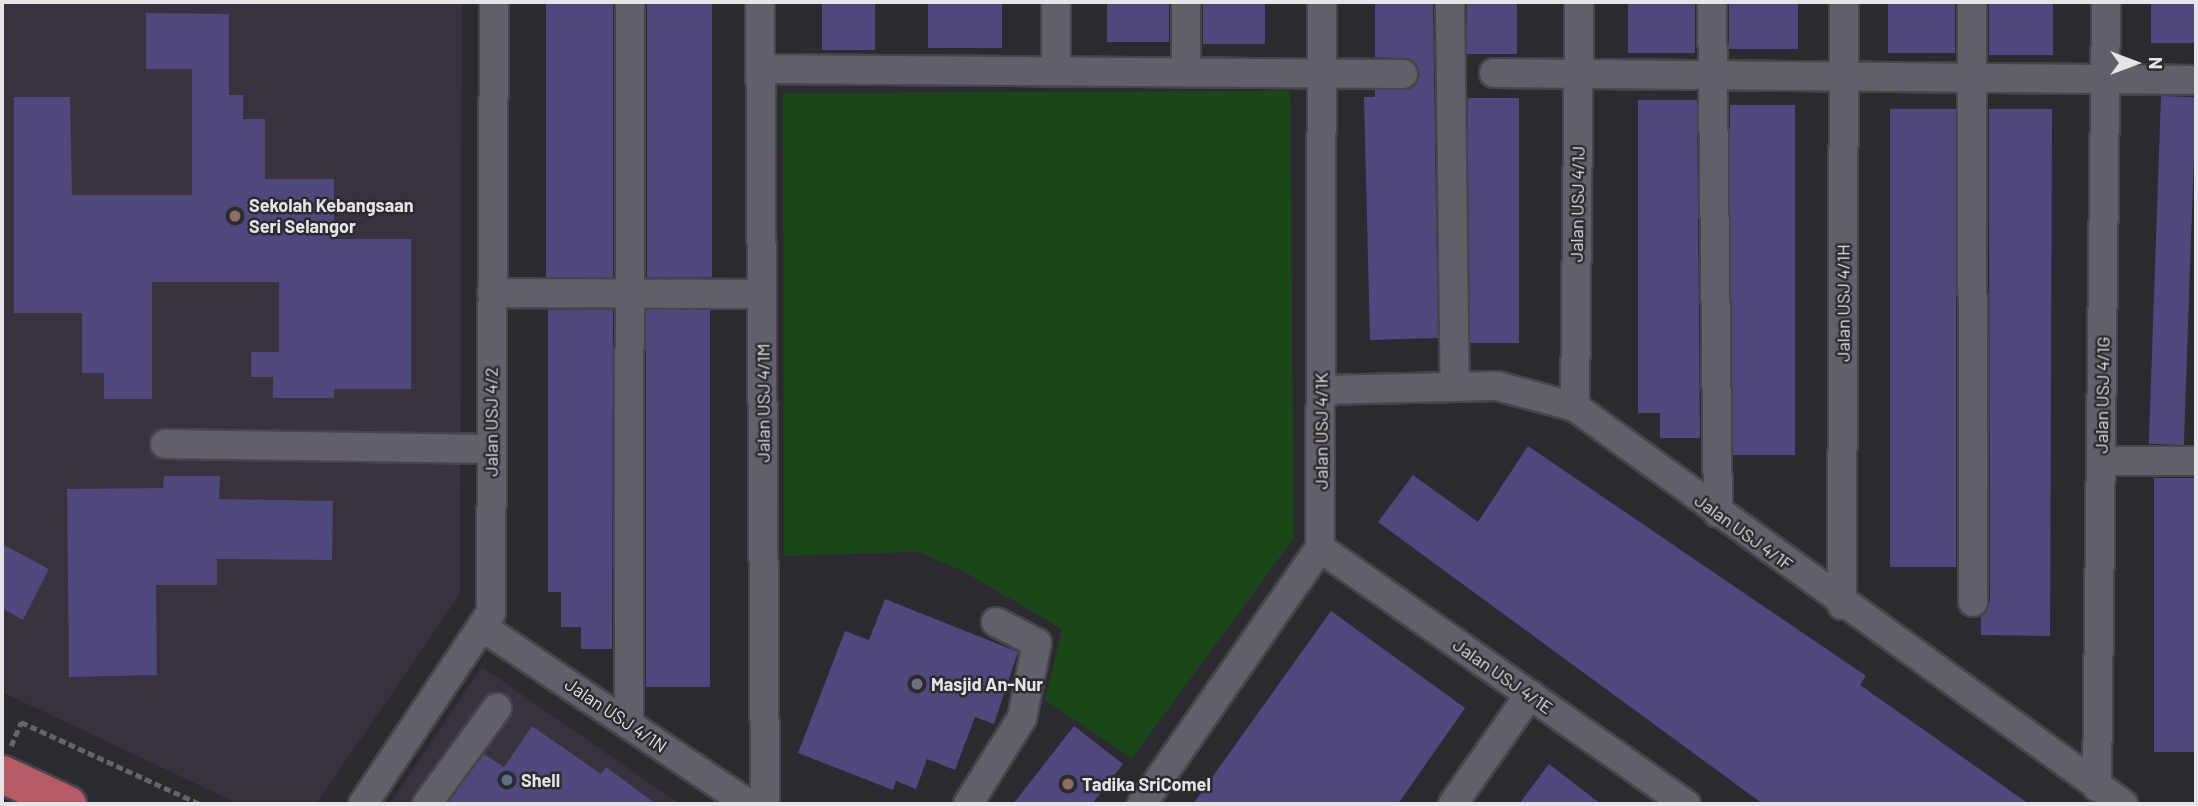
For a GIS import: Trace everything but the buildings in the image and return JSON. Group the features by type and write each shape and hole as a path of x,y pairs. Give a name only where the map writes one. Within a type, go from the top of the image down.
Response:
{"main road":[{"path":"4,766 67,804"}],"street":[{"name":"Jalan USJ 4/2","path":"363,804 491,613 494,2"},
{"path":"629,723 631,2"},
{"name":"Jalan USJ 4/1M","path":"749,803 762,294 760,2"},
{"path":"1056,2 1056,71"},
{"path":"1186,2 1186,72"},
{"name":"Jalan USJ 4/1K","path":"1320,548 1322,2"},
{"path":"1450,2 1455,387"},
{"name":"Jalan USJ 4/1J","path":"1575,407 1578,2"},
{"path":"1712,2 1718,513"},
{"name":"Jalan USJ 4/1H","path":"1842,605 1844,2"},
{"path":"1972,2 1973,602"},
{"name":"Jalan USJ 4/1G","path":"2097,787 2106,2"},
{"path":"761,69 1403,74"},
{"path":"1494,73 2196,80"},
{"path":"492,293 762,294"},
{"name":"Jalan USJ 4/1F","path":"1321,390 1497,386 1575,407 1842,605 2123,804"},
{"path":"165,444 491,449"},
{"path":"2101,461 2196,461"},
{"path":"1142,804 1320,548"},
{"name":"Jalan USJ 4/1E","path":"1320,548 1686,804"},
{"path":"968,804 1022,718 1037,643 996,622"},
{"name":"Jalan USJ 4/1N","path":"482,627 629,723 711,794 749,803"},
{"path":"1453,804 1530,694"},
{"path":"427,804 497,708"}],"path":[{"path":"4,766 21,722 71,741 200,804"}],"shaded area":[{"name":"Sekolah Kebangsaan Seri Selangor","path":"2,2 462,2 460,594 316,804 239,804 2,692"},
{"path":"482,667 680,804 390,804"}],"green space":[{"path":"1290,91 1294,538 1132,758 1045,700 1062,629 963,571 918,552 784,556 783,93"}],"place":[{"name":"Sekolah Kebangsaan Seri Selangor","path":"235,216"},
{"name":"Masjid An-Nur","path":"917,684"},
{"name":"Shell","path":"507,780"},
{"name":"Tadika SriComel","path":"1068,784"}]}
